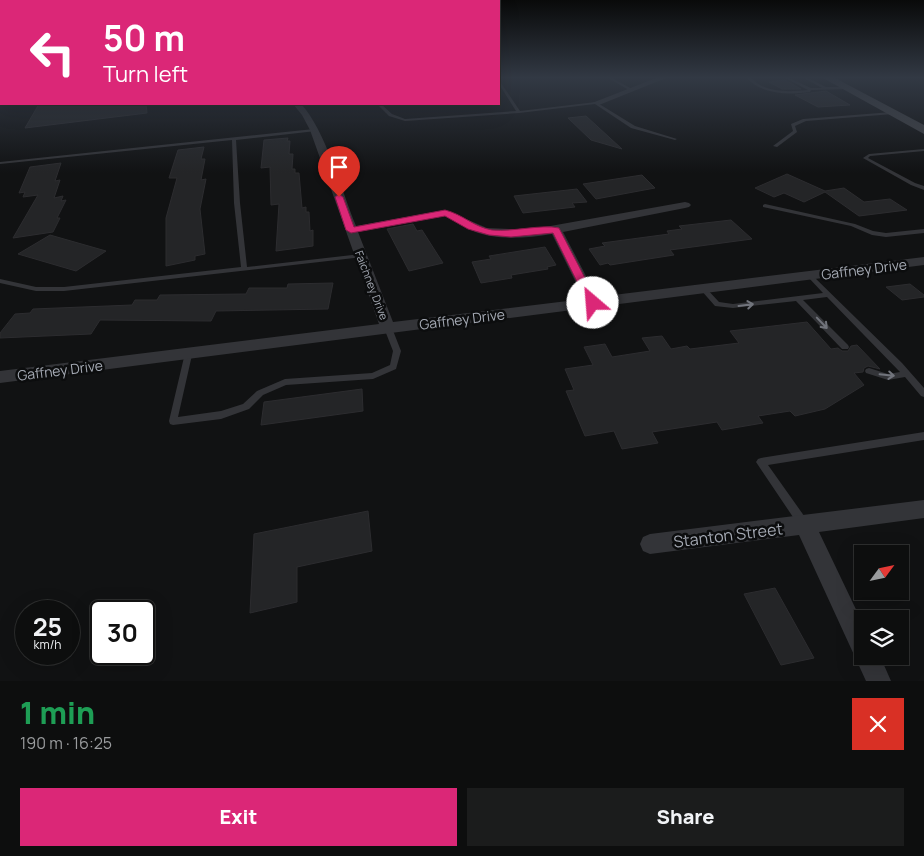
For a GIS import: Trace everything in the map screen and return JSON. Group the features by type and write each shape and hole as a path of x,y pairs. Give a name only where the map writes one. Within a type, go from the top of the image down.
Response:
{"main road":[{"path":"886,110 924,130"}],"street":[{"name":"Faichney Drive","path":"302,110 314,130 388,328"},
{"path":"351,230 445,213 451,214 472,227 489,232 511,234 556,230 685,205"},
{"path":"556,230 593,303"},
{"name":"Gaffney Drive","path":"0,377 188,355 924,261"},
{"name":"Stanton Street","path":"650,544 805,526 924,508"},
{"path":"805,526 854,629"},
{"path":"872,665 879,681"}],"lane":[{"path":"384,110 395,118 405,120 538,110"},
{"path":"606,110 633,127 675,139"},
{"path":"774,146 796,132 793,125 805,120 892,113"},
{"path":"0,163 314,130"},
{"path":"234,139 237,203 244,269"},
{"path":"924,150 869,155 865,158 924,188"},
{"path":"765,206 853,225 872,233 886,235 924,231"},
{"path":"0,281 36,289 64,289 361,256"},
{"path":"810,276 907,374 924,394"},
{"path":"703,290 717,304 733,306 829,295"},
{"path":"798,299 845,347"},
{"path":"188,355 173,421 221,415 246,407 260,393 285,382 373,376 393,367 397,351 388,328"},
{"path":"868,371 888,377 907,374"},
{"path":"805,526 762,462 924,436"}],"building":[{"path":"36,110 147,110 147,113 25,128"},
{"path":"586,116 622,149 591,140 568,118"},
{"path":"288,138 287,141 290,141 289,154 293,154 292,169 295,169 295,173 299,173 302,208 306,207 306,212 309,212 310,231 313,230 313,246 276,251 279,204 271,205 270,167 261,168 264,140"},
{"path":"204,147 201,159 205,159 201,180 206,179 200,209 205,254 195,256 195,260 166,266 166,218 177,178 169,178 178,150"},
{"path":"61,163 55,181 60,180 54,198 63,196 61,201 66,200 57,218 60,218 53,232 13,238 38,195 23,197 25,192 19,193 30,167"},
{"path":"787,174 825,191 844,188 864,202 890,199 907,210 859,216 825,192 804,202 784,193 774,197 755,188"},
{"path":"642,175 655,188 596,199 583,184"},
{"path":"577,189 587,202 572,203 575,207 523,213 514,196"},
{"path":"731,220 752,239 670,250 674,255 610,265 608,263 600,265 589,249 605,246 602,243 669,234 667,231 682,229 679,226"},
{"path":"413,224 417,231 422,230 443,263 409,271 387,229"},
{"path":"50,235 106,251 76,271 18,254"},
{"path":"545,247 556,265 547,267 548,269 511,275 512,278 481,283 472,262 491,259 489,256"},
{"path":"333,283 328,309 216,311 211,321 100,320 91,334 0,338 0,333 15,314 30,313 33,309 132,305 135,300 157,300 160,295 246,294 249,288 287,288 288,284"},
{"path":"910,284 924,297 902,300 886,287"},
{"path":"807,322 831,349 838,348 842,351 848,351 851,346 857,345 880,369 868,366 864,368 863,372 854,373 864,385 825,409 795,416 790,411 758,416 763,423 722,430 717,422 652,432 658,443 622,449 614,431 585,436 566,391 574,390 565,369 593,365 584,347 605,344 612,357 650,351 642,338 662,336 671,349 687,346 690,349 739,343 730,331"},
{"path":"362,389 363,411 261,425 264,402"},
{"path":"368,511 372,551 297,567 297,602 250,613 254,534"},
{"path":"775,588 814,658 781,665 744,594"}],"route":[{"path":"339,197 351,230 445,213 451,214 472,227 489,232 511,234 556,230 593,303"}]}
